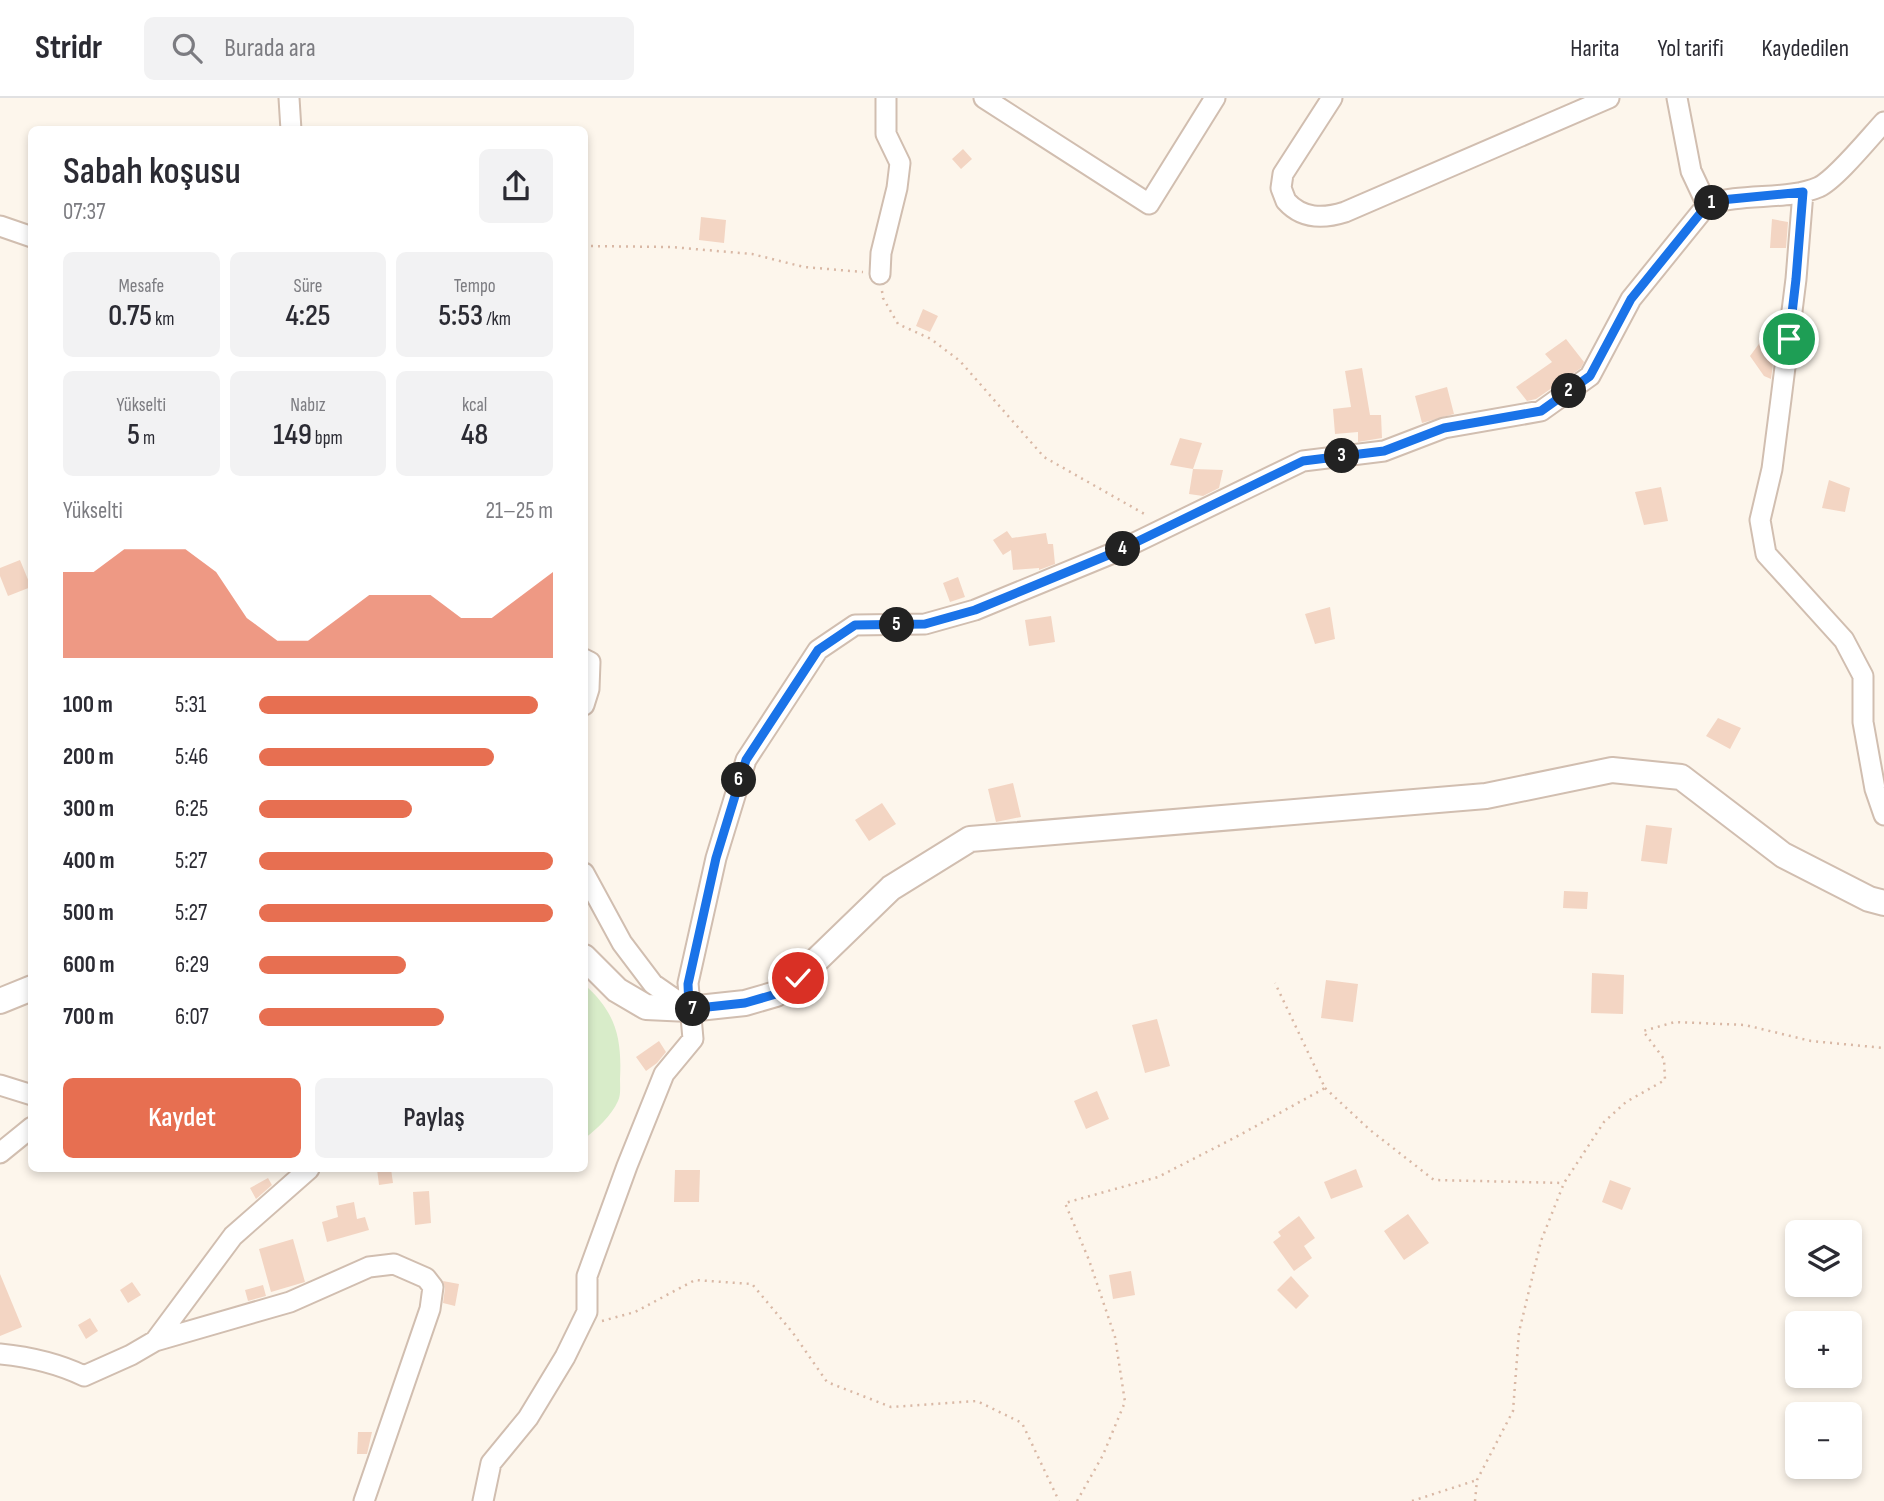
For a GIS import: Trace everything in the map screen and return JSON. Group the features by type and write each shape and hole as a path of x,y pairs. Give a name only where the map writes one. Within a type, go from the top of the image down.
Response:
{"street":[{"path":"289,98 291,126"},
{"path":"880,274 881,253 897,188 900,163 886,134 886,98"},
{"path":"984,98 1149,204 1215,98"},
{"path":"1332,98 1281,181 1286,201 1309,216 1324,217 1345,212 1609,98"},
{"path":"1677,98 1691,171 1707,205"},
{"path":"483,1501 491,1463 528,1418 565,1357 587,1312 587,1276 632,1155 664,1073 693,1039 688,984 716,858 746,760 818,650 855,625 925,624 975,610 1118,551 1303,461 1384,451 1444,428 1541,411 1590,376 1631,299 1707,205 1721,200 1803,192 1821,186 1856,154 1884,122"},
{"path":"1803,192 1796,279 1772,469 1760,520 1766,554 1844,640 1863,676 1863,722 1875,789 1884,815"},
{"path":"0,226 28,236"},
{"path":"588,661 588,692"},
{"path":"588,961 617,990 646,1007 689,1009 745,1003 776,994 798,978 891,888 970,839 1486,796 1612,770 1681,777 1783,855 1869,899 1884,902"},
{"path":"588,880 622,943 653,984 689,1009"},
{"path":"0,1001 28,990"},
{"path":"0,1085 28,1094"},
{"path":"0,1153 28,1130"},
{"path":"155,1341 233,1236 306,1172"},
{"path":"0,1354 59,1364 84,1377 155,1341 290,1302 369,1267 394,1264 426,1278 433,1287 430,1309 364,1501"}],"path":[{"path":"588,246 671,247 752,254 804,267 880,274 883,298 898,324 931,339 960,361 1044,457 1167,527"},
{"path":"1275,983 1325,1088 1370,1130 1434,1180 1564,1183"},
{"path":"1475,1501 1477,1480 1513,1411 1519,1332 1542,1241 1564,1183 1604,1122 1626,1102 1665,1080 1664,1059 1643,1031 1675,1022 1745,1025 1811,1041 1884,1048"},
{"path":"1077,1501 1103,1455 1125,1402 1115,1337 1065,1203 1158,1177 1325,1088"},
{"path":"579,1327 635,1312 695,1280 752,1284 793,1333 827,1382 891,1406 977,1401 1022,1423 1059,1501"},
{"path":"1412,1501 1477,1480"}],"green space":[{"path":"588,988 610,1016 620,1051 618,1101 612,1112 588,1136"}],"building":[{"path":"963,149 972,159 961,169 952,159"},
{"path":"701,217 726,220 724,243 699,240"},
{"path":"1772,219 1788,222 1786,248 1770,248"},
{"path":"923,309 938,316 930,332 916,326"},
{"path":"1764,337 1775,350 1771,379 1764,376 1750,356"},
{"path":"1566,339 1584,362 1581,368 1536,399 1527,401 1516,387 1552,362 1545,354"},
{"path":"1362,368 1370,415 1381,415 1382,438 1358,442 1358,432 1335,434 1333,409 1351,407 1345,371"},
{"path":"1447,387 1454,414 1422,423 1415,396"},
{"path":"1180,438 1202,443 1193,469 1170,465"},
{"path":"1193,469 1223,470 1219,488 1203,496 1189,494"},
{"path":"1829,480 1850,488 1845,512 1822,508"},
{"path":"1661,487 1668,521 1644,525 1635,492"},
{"path":"1007,531 1012,538 1046,533 1048,544 1053,544 1055,564 1039,570 1013,570 1011,550 1003,555 993,540"},
{"path":"20,560 28,580 28,588 8,596 0,576 0,568"},
{"path":"958,577 965,597 950,602 943,583"},
{"path":"1330,607 1335,639 1315,644 1305,614"},
{"path":"1051,616 1055,642 1029,646 1025,620"},
{"path":"1718,718 1741,728 1730,749 1706,736"},
{"path":"1013,783 1021,817 996,822 988,789"},
{"path":"882,803 896,824 869,841 855,820"},
{"path":"1646,825 1672,828 1667,864 1641,861"},
{"path":"1564,891 1588,892 1587,909 1563,908"},
{"path":"1592,973 1624,975 1623,1014 1591,1013"},
{"path":"1326,980 1358,984 1353,1022 1321,1018"},
{"path":"1157,1019 1170,1066 1145,1073 1132,1025"},
{"path":"659,1041 666,1052 646,1071 636,1057"},
{"path":"1097,1091 1109,1119 1086,1129 1074,1101"},
{"path":"1356,1169 1363,1187 1331,1199 1324,1182"},
{"path":"675,1170 700,1170 699,1202 674,1202"},
{"path":"377,1172 391,1172 393,1183 379,1185"},
{"path":"268,1178 272,1185 256,1199 250,1188"},
{"path":"1610,1180 1631,1188 1622,1210 1602,1202"},
{"path":"429,1191 431,1223 415,1225 413,1192"},
{"path":"354,1202 357,1219 365,1217 369,1230 327,1242 322,1222 338,1217 336,1206"},
{"path":"1408,1214 1429,1243 1404,1260 1384,1231"},
{"path":"1299,1216 1315,1238 1304,1246 1312,1258 1294,1271 1273,1242 1281,1236 1278,1232"},
{"path":"293,1239 305,1282 271,1292 259,1249"},
{"path":"1131,1271 1135,1295 1113,1299 1109,1275"},
{"path":"0,1274 22,1327 0,1336"},
{"path":"1291,1276 1309,1296 1296,1309 1277,1290"},
{"path":"443,1281 459,1284 455,1306 443,1303"},
{"path":"132,1282 141,1295 128,1303 120,1290"},
{"path":"263,1285 266,1296 248,1301 245,1290"},
{"path":"90,1318 98,1331 86,1339 78,1325"},
{"path":"358,1432 372,1432 367,1454 357,1454"}],"route":[{"path":"798,978 776,994 745,1003 689,1009 688,984 716,858 746,760 818,650 855,625 925,624 975,610 1118,551 1303,461 1384,451 1444,428 1536,414 1590,376 1631,299 1707,205 1721,200 1803,192 1789,339"}]}
